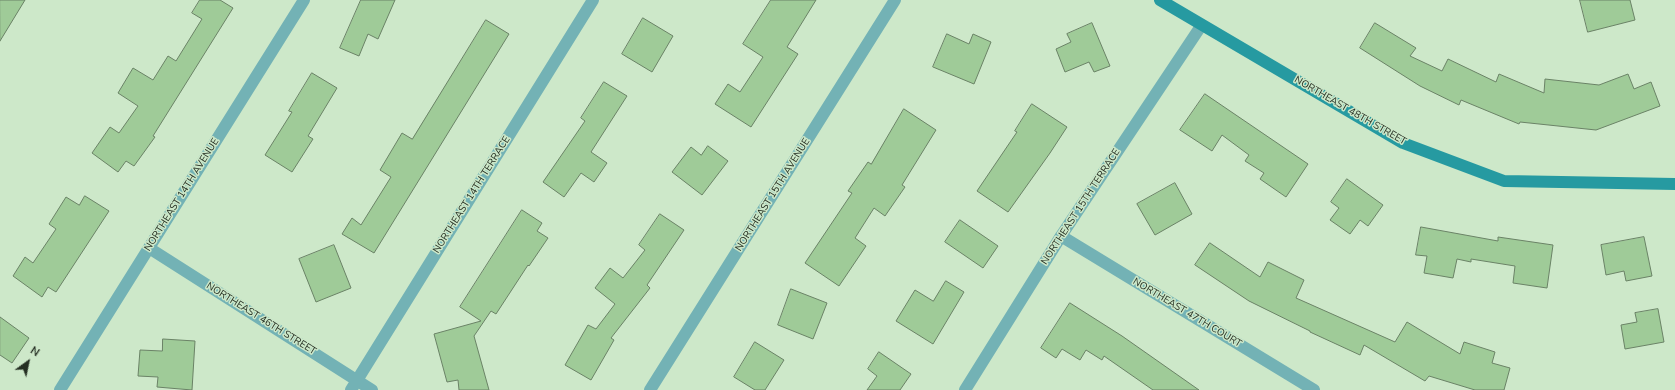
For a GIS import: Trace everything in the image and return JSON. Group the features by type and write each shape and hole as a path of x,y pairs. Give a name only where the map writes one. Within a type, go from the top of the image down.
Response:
{"street":[{"name":"NORTHEAST 14TH AVENUE","path":"60,390 304,0"},
{"name":"NORTHEAST 14TH TERRACE","path":"354,385 593,0"},
{"name":"NORTHEAST 15TH AVENUE","path":"650,390 895,0"},
{"name":"NORTHEAST 48TH STREET","path":"1160,0 1201,26 1403,143 1504,181 1675,184"},
{"name":"NORTHEAST 15TH TERRACE","path":"965,390 1061,236 1201,26"},
{"name":"NORTHEAST 47TH COURT","path":"1061,236 1314,390"},
{"name":"NORTHEAST 46TH STREET","path":"149,248 354,385 372,390"}],"building":[{"path":"0,0 25,0 0,41"},
{"path":"200,0 220,0 233,8 153,136 155,137 134,166 126,161 118,172 92,153 110,127 119,133 138,106 118,93 133,68 153,80 168,56 176,61 202,19 192,13"},
{"path":"361,0 395,0 378,39 368,34 359,56 340,48"},
{"path":"771,0 816,0 787,47 798,54 751,127 715,104 728,84 740,92 763,57 743,44"},
{"path":"1580,0 1630,0 1635,20 1588,32"},
{"path":"643,18 673,36 652,72 622,54"},
{"path":"486,20 509,34 374,253 342,234 352,218 361,225 391,177 380,170 402,133 412,139"},
{"path":"1092,23 1110,66 1094,72 1089,62 1065,72 1056,49 1071,42 1067,34"},
{"path":"1375,23 1416,48 1410,56 1442,71 1448,59 1496,82 1499,74 1544,93 1545,79 1599,85 1628,74 1634,89 1651,82 1660,106 1596,130 1520,122 1519,124 1461,100 1459,105 1420,86 1360,48"},
{"path":"947,34 969,44 973,34 991,42 974,84 933,67"},
{"path":"312,73 337,88 308,136 313,139 292,172 265,155 292,112 289,111"},
{"path":"604,82 627,96 591,152 607,163 594,182 581,173 564,197 543,182 585,121 581,118"},
{"path":"1205,94 1308,164 1286,197 1260,179 1264,173 1245,161 1249,155 1222,135 1212,151 1180,130"},
{"path":"1032,104 1067,127 1008,212 977,191 1017,132 1015,131"},
{"path":"904,109 936,130 902,185 905,187 885,216 874,208 855,238 866,246 839,286 805,263 852,193 848,191 868,162 871,164"},
{"path":"708,146 728,161 702,195 672,172 691,147 701,155"},
{"path":"1347,179 1383,205 1368,226 1360,220 1350,234 1330,220 1339,208 1331,202"},
{"path":"1175,183 1192,214 1155,235 1137,204"},
{"path":"85,196 109,211 56,292 48,287 42,297 13,276 25,257 33,263 56,229 49,224 66,197 79,205"},
{"path":"522,210 542,223 537,231 548,238 529,266 528,265 496,314 491,311 474,336 489,390 459,390 458,380 447,382 434,334 481,321 460,307"},
{"path":"660,214 684,230 647,285 650,288 611,338 614,340 591,380 565,365 588,325 596,329 615,304 595,288 610,268 623,278 645,250 639,245"},
{"path":"960,220 998,246 983,268 945,242"},
{"path":"1421,227 1498,241 1498,237 1553,245 1547,288 1513,283 1515,266 1471,259 1471,262 1457,259 1453,278 1424,273 1427,256 1416,255"},
{"path":"1644,237 1652,276 1626,281 1624,271 1606,275 1601,245"},
{"path":"1210,243 1260,277 1268,262 1304,280 1296,298 1395,342 1407,322 1460,354 1464,342 1495,352 1492,363 1510,368 1504,390 1475,390 1429,376 1425,381 1364,345 1360,355 1310,332 1249,301 1195,265"},
{"path":"334,245 351,288 316,302 299,259"},
{"path":"946,281 964,292 933,344 896,321 915,290 933,301"},
{"path":"791,289 827,303 813,339 778,325"},
{"path":"1070,303 1122,336 1199,390 1153,390 1104,356 1102,360 1086,350 1080,360 1062,349 1056,358 1041,348"},
{"path":"1658,309 1664,342 1625,349 1621,325 1637,322 1635,313"},
{"path":"0,317 29,338 12,363 0,355"},
{"path":"163,339 195,341 192,390 157,387 158,377 138,376 140,350 162,351"},
{"path":"755,342 784,360 765,390 755,390 734,377"},
{"path":"879,352 911,374 900,390 867,390 877,376 868,369"}]}
